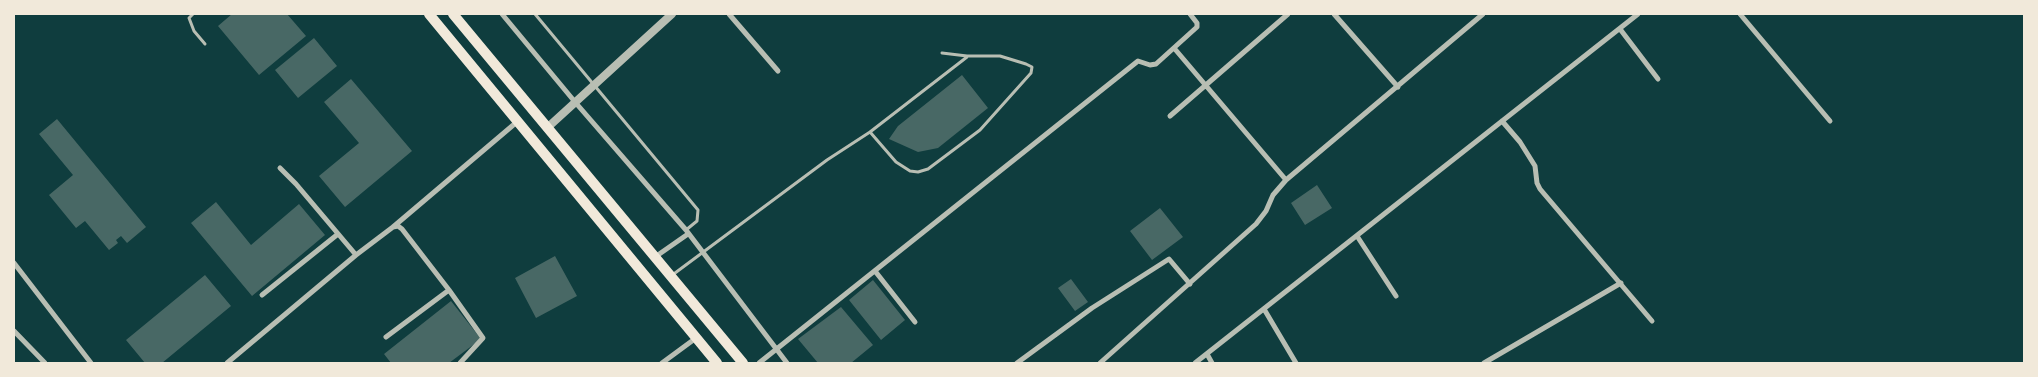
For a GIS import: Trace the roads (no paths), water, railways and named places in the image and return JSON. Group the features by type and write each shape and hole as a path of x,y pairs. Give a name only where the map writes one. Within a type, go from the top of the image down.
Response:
{"main road":[{"path":"429,14 716,363"},
{"path":"453,14 612,203 743,363"}],"street":[{"path":"502,14 687,232 787,363"},
{"path":"547,128 672,14"},
{"path":"729,14 778,71"},
{"path":"759,363 1138,61 1153,65 1174,48 1197,27 1197,23 1190,14"},
{"path":"1170,116 1288,14"},
{"path":"1334,14 1398,86"},
{"path":"1100,363 1256,224 1266,211 1273,195 1286,180 1483,14"},
{"path":"1195,363 1638,14"},
{"path":"1740,14 1830,121"},
{"path":"1620,29 1658,79"},
{"path":"1174,48 1205,87 1286,180"},
{"path":"226,363 356,255 393,227 518,121"},
{"path":"1502,121 1520,142 1535,166 1537,183 1540,189 1652,321"},
{"path":"280,168 296,184 356,255"},
{"path":"393,227 398,226 402,228 483,338 460,363"},
{"path":"655,257 687,232"},
{"path":"262,295 338,234"},
{"path":"1357,236 1396,296"},
{"path":"1017,363 1092,308 1169,258 1190,284"},
{"path":"14,263 92,363"},
{"path":"875,272 915,322"},
{"path":"1484,363 1492,361 1621,283"},
{"path":"386,337 449,290"},
{"path":"1264,309 1296,363"},
{"path":"14,331 45,363"},
{"path":"662,363 696,338"},
{"path":"1206,354 1212,363"}],"lane":[{"path":"192,14 189,18 194,31 205,44"},
{"path":"535,14 698,210 697,222 687,232"},
{"path":"870,132 896,162 910,171 918,172 928,169 980,130 1031,73 1032,67 1000,56 967,56 942,53"},
{"path":"671,276 827,160 870,132 967,56"}]}
